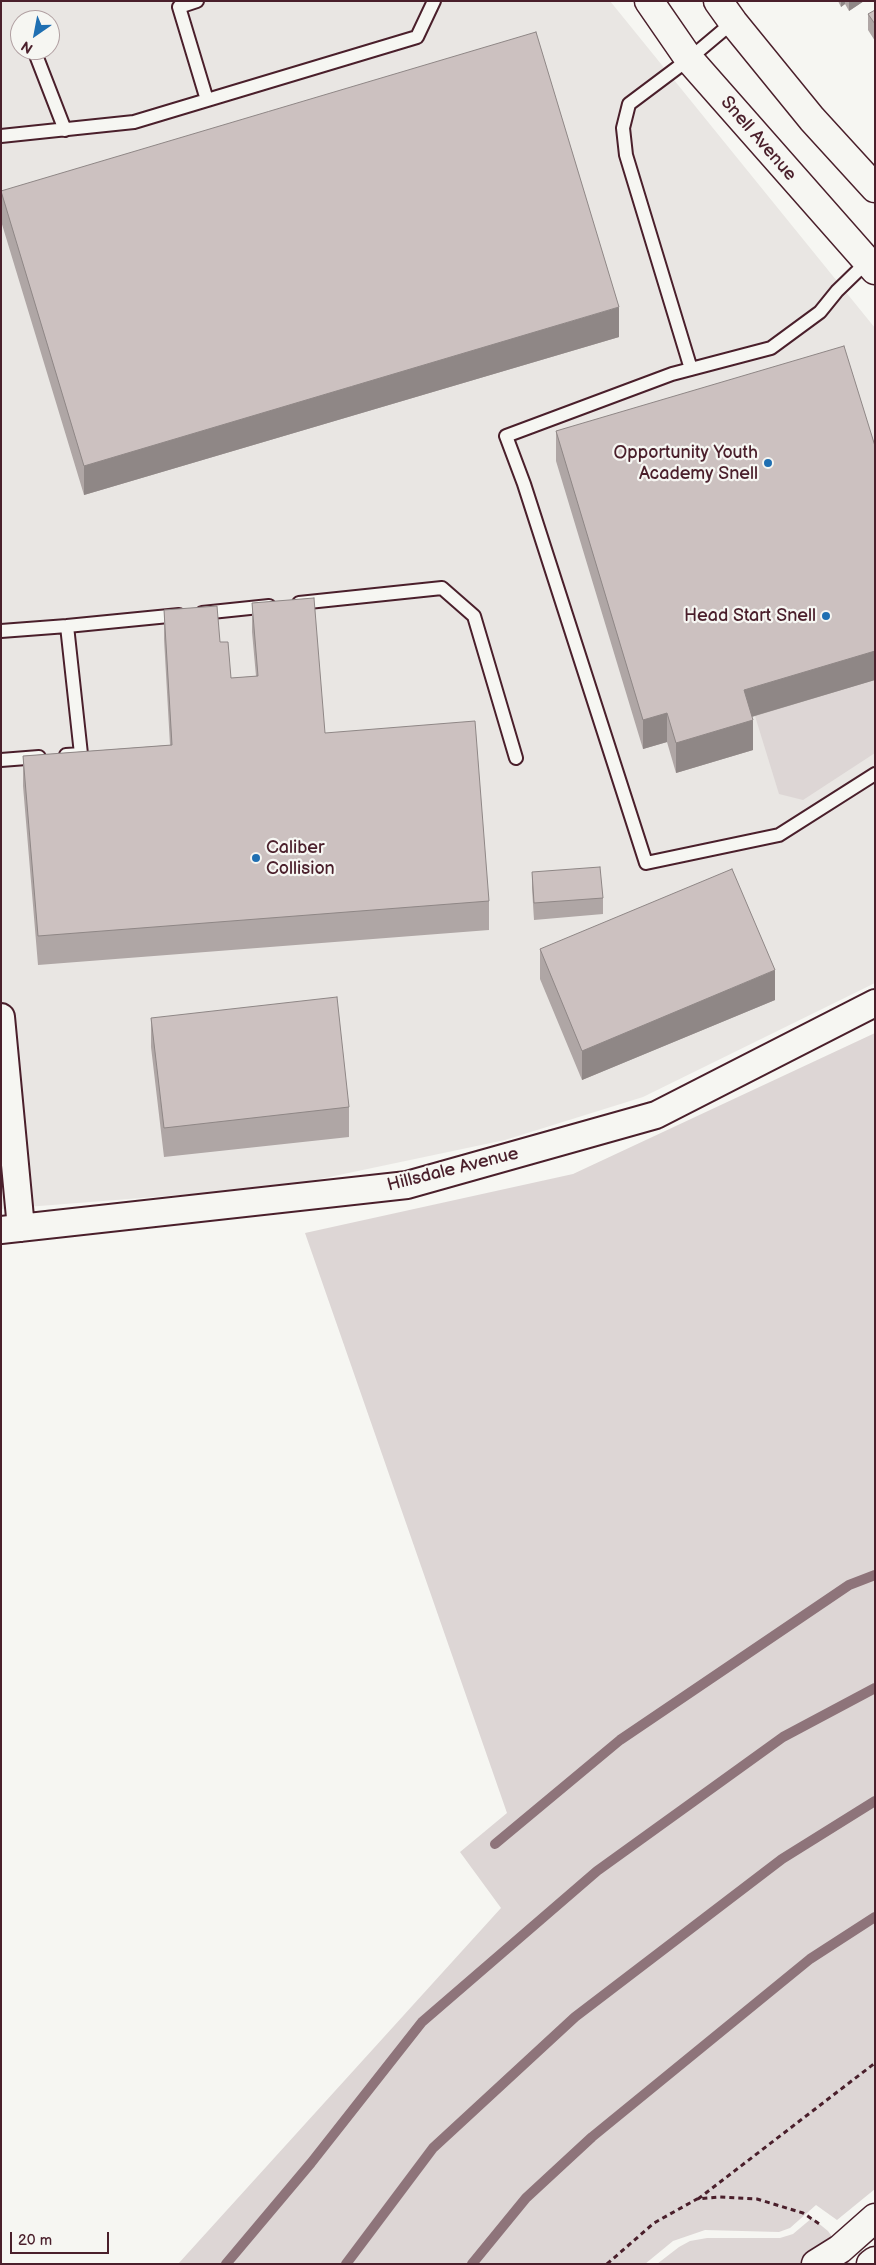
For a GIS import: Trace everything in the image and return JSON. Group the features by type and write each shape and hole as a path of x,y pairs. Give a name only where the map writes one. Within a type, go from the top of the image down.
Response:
{"main road":[{"name":"Snell Avenue","path":"649,1 689,59 872,262"},
{"path":"725,12 812,119 875,188"},
{"path":"816,2264 840,2249 875,2218"},
{"path":"871,2264 875,2261"}],"street":[{"name":"Hillsdale Avenue","path":"11,1229 407,1185 656,1115 875,1003"},
{"path":"1,1017 11,1229"}],"lane":[{"path":"197,1 179,7 207,100"},
{"path":"1,136 134,122 417,37 434,1"},
{"path":"691,369 626,155 623,128 629,104 689,59 725,12"},
{"path":"38,60 65,130"},
{"path":"872,262 837,291 820,312 771,348 691,369 506,436 524,484 646,863 779,835 875,774"},
{"path":"1,631 442,588 474,616 516,758"},
{"path":"1,760 81,754 67,626"}],"path":[{"path":"606,2264 654,2223 697,2199 875,2063"},
{"path":"697,2199 719,2197 757,2199 776,2203 807,2215 824,2227"}],"shaded area":[{"path":"1,1 610,1 875,328 875,983 643,1097 505,1140 282,1187 1,1209"},
{"path":"875,680 875,753 803,800 779,794 755,716"},
{"path":"875,1033 875,2189 837,2220 816,2205 790,2228 779,2232 705,2230 673,2241 645,2264 178,2264 501,1908 460,1852 507,1813 305,1233 573,1174"},
{"path":"812,2218 828,2231 851,2264 657,2264 690,2241 707,2238 780,2238 793,2234"}],"building":[{"path":"875,10 875,24 868,14"},
{"path":"536,32 619,307 84,466 1,191"},
{"path":"844,346 875,446 875,651 744,690 753,720 676,743 667,713 643,720 556,431"},
{"name":"Caliber Collision","path":"314,598 325,733 475,721 489,901 38,936 23,756 172,745 164,610 217,606 220,642 228,642 231,678 258,676 252,603"},
{"path":"600,867 603,898 534,903 532,872"},
{"path":"732,869 775,970 582,1051 540,949"},
{"path":"337,997 349,1107 164,1128 151,1018"}],"waterway":[{"path":"495,1844 620,1740 849,1585 875,1575"},
{"path":"226,2264 311,2163 422,2022 597,1871 783,1737 875,1688"},
{"path":"346,2264 433,2148 575,2017 782,1859 875,1801"},
{"path":"472,2264 526,2198 592,2137 810,1959 875,1917"}],"place":[{"name":"Opportunity Youth Academy Snell","path":"768,463"},
{"name":"Head Start Snell","path":"826,616"},
{"name":"Caliber Collision","path":"256,858"}]}
